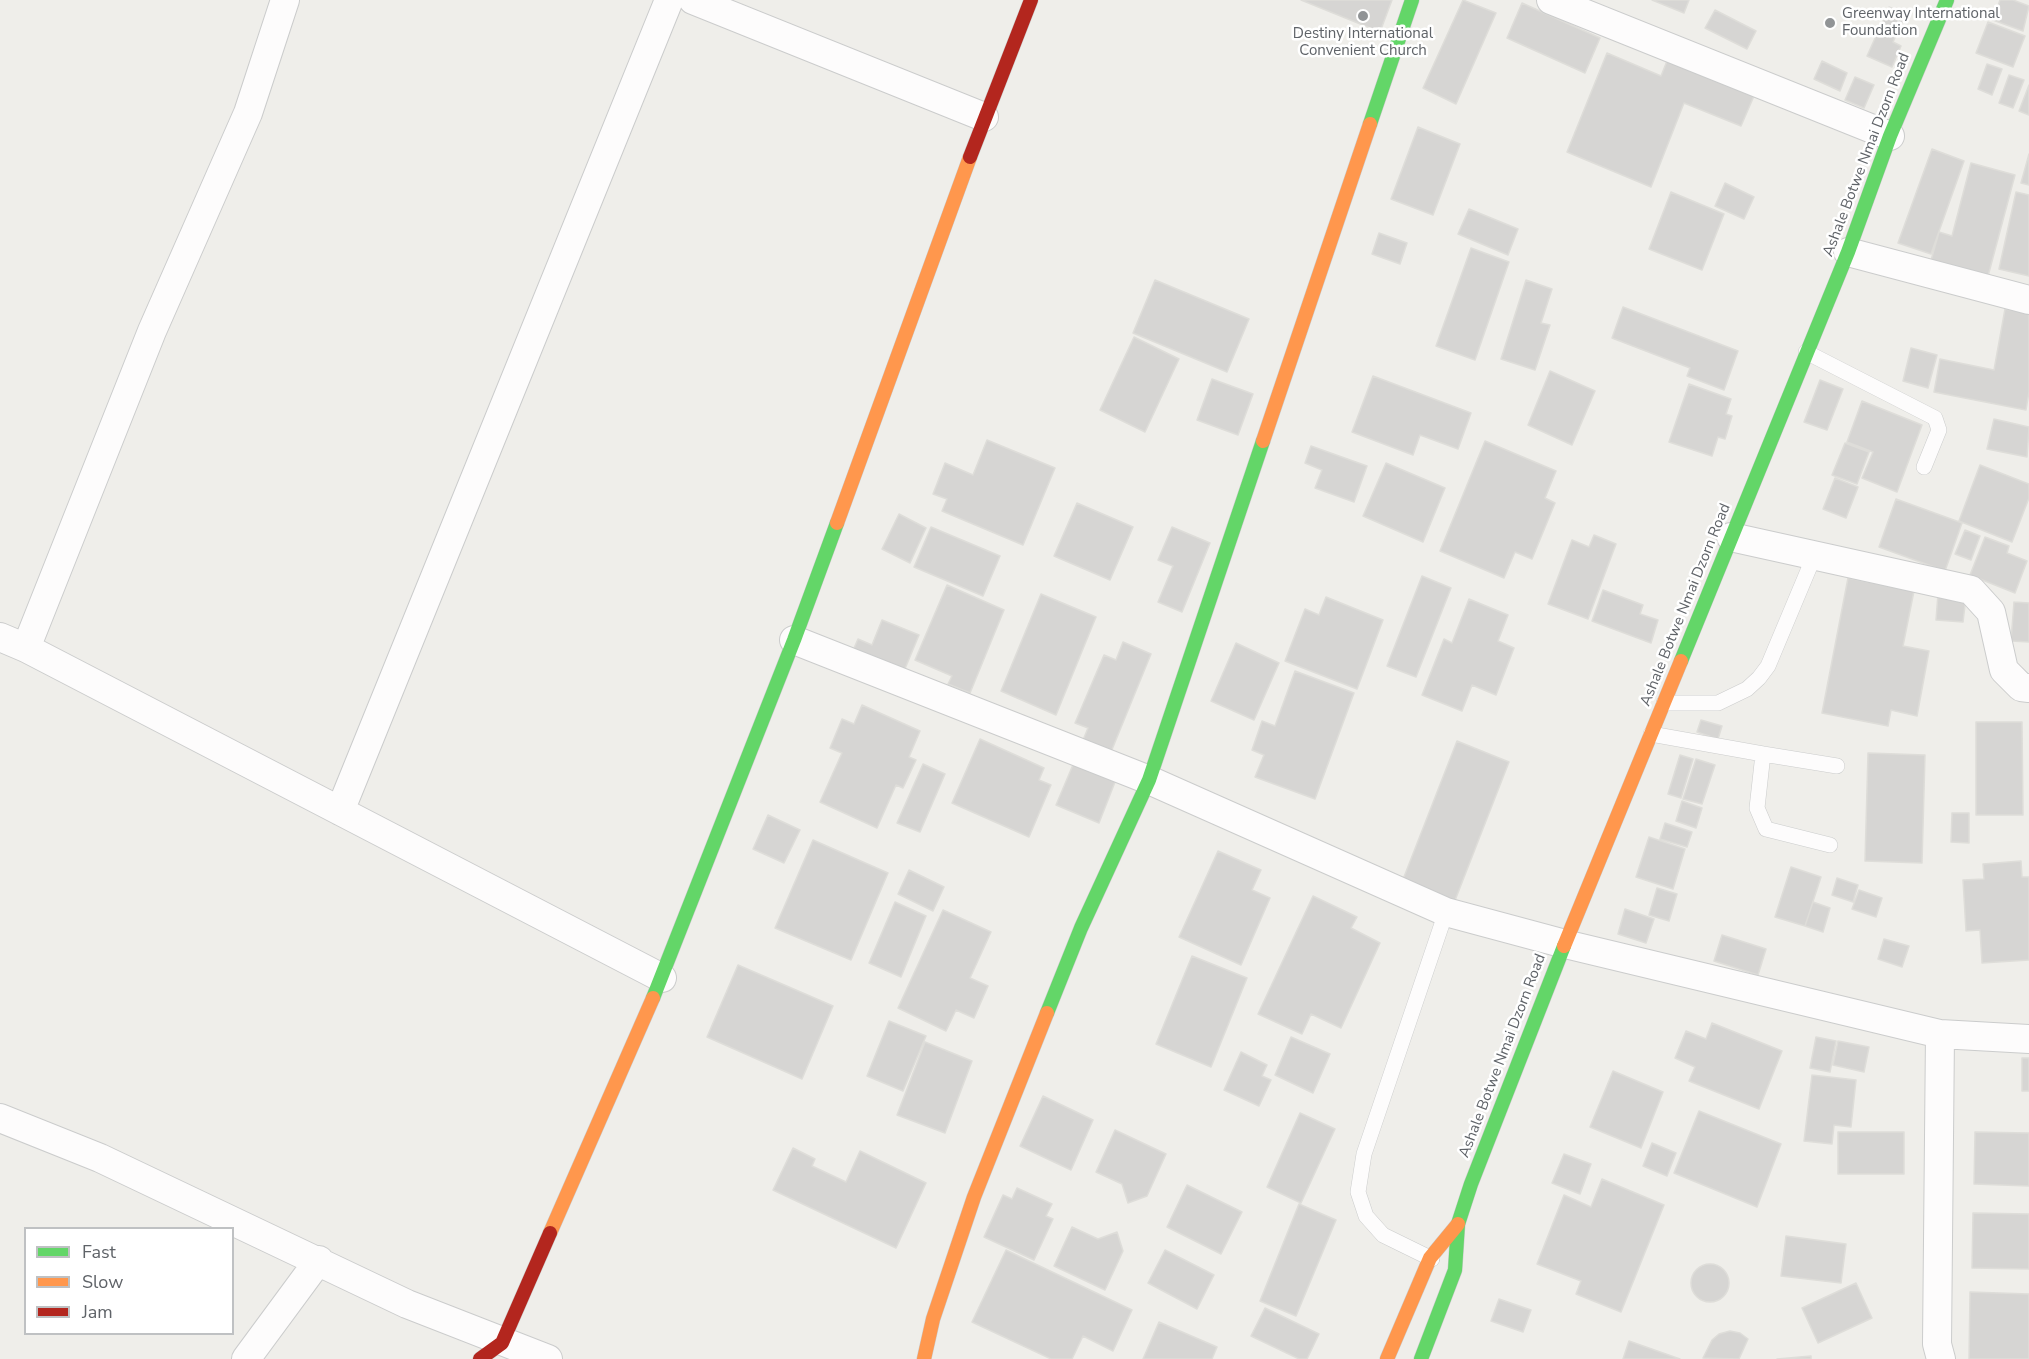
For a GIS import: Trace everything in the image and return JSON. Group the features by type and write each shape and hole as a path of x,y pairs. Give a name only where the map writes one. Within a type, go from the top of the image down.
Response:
{"street":[{"path":"26,648 152,331 248,113 285,0"},
{"path":"340,811 669,0"},
{"path":"693,0 984,117"},
{"path":"491,1351 662,978 794,640 984,117 1031,0"},
{"path":"924,1359 933,1319 975,1197 1081,928 1149,780 1412,0"},
{"path":"1551,0 1890,136"},
{"name":"Ashale Botwe Nmai Dzorn Road","path":"1421,1359 1455,1270 1458,1224 1564,944 1848,252 1890,136 1947,0"},
{"path":"1848,252 2029,300"},
{"path":"1731,537 1971,590 1991,612 2004,670 2021,687 2029,688"},
{"path":"0,637 26,648 662,978"},
{"path":"794,640 1149,780 1446,912 1564,944 1940,1034 2029,1039"},
{"path":"1940,1034 1937,1344 1941,1359"},
{"path":"0,1118 100,1158 319,1260 407,1304 491,1351 548,1359"},
{"name":"Ashale Botwe Nmai Dzorn Road","path":"1386,1359 1430,1258 1458,1224"},
{"path":"246,1359 319,1260"}],"lane":[{"path":"1806,352 1935,418 1939,430 1924,467"},
{"path":"1664,703 1718,703 1733,698 1759,678 1768,666 1815,554"},
{"path":"1651,734 1837,766"},
{"path":"1763,754 1757,808 1766,829 1830,845"},
{"path":"1446,912 1364,1154 1358,1192 1366,1216 1383,1234 1455,1270"}],"building":[{"name":"Destiny International Convenient Church","path":"1301,0 1392,0 1380,32"},
{"path":"1463,0 1496,13 1456,104 1423,88"},
{"path":"1652,0 1689,0 1684,13"},
{"path":"2000,0 2013,0 2029,6 2023,31 1993,20"},
{"path":"1522,3 1600,38 1585,73 1507,38"},
{"path":"1889,7 1906,14 1893,42 1901,46 1892,67 1867,56"},
{"path":"1715,10 1756,31 1747,49 1705,28"},
{"path":"1988,22 2025,36 2013,67 1976,53"},
{"path":"1607,53 1661,76 1667,61 1754,96 1741,126 1684,103 1651,187 1567,152"},
{"path":"1822,61 1847,73 1840,91 1814,79"},
{"path":"1987,64 2002,69 1992,95 1978,89"},
{"path":"2009,75 2024,80 2013,108 1999,103"},
{"path":"1855,77 1874,85 1864,108 1845,100"},
{"path":"2029,85 2029,115 2019,111"},
{"path":"1418,127 1460,144 1433,215 1391,199"},
{"path":"1932,149 1964,161 1931,254 1898,243"},
{"path":"2029,154 2029,185 2021,183"},
{"path":"1971,163 2015,175 1987,280 1930,264 1939,232 1952,236"},
{"path":"1725,183 1754,197 1744,219 1715,206"},
{"path":"1671,192 1724,214 1702,270 1649,249"},
{"path":"2016,192 2029,195 2029,276 1999,269"},
{"path":"1469,209 1518,229 1508,255 1458,234"},
{"path":"1379,233 1407,243 1400,264 1372,254"},
{"path":"1471,248 1509,262 1475,360 1436,346"},
{"path":"1155,280 1249,319 1227,372 1133,333"},
{"path":"1526,280 1552,289 1541,323 1550,325 1535,370 1501,359"},
{"path":"1623,307 1738,351 1724,390 1687,376 1690,368 1612,338"},
{"path":"2005,309 2029,313 2029,392 2026,410 1934,392 1940,359 1994,370"},
{"path":"1134,337 1179,359 1145,432 1100,410"},
{"path":"1911,348 1937,355 1928,388 1903,381"},
{"path":"1550,371 1595,391 1572,445 1528,425"},
{"path":"1373,376 1471,413 1458,449 1420,435 1413,455 1352,432"},
{"path":"1212,379 1253,394 1238,435 1197,420"},
{"path":"1820,380 1843,389 1827,430 1804,422"},
{"path":"1689,384 1731,399 1726,414 1732,416 1725,439 1718,437 1712,456 1669,442"},
{"path":"1862,401 1922,425 1897,492 1862,478 1873,452 1847,442"},
{"path":"1994,419 2029,427 2027,457 1987,449"},
{"path":"987,440 1055,468 1023,545 942,511 947,499 933,494 945,463 973,475"},
{"path":"1485,441 1556,471 1545,498 1555,503 1532,559 1515,552 1504,578 1440,551"},
{"path":"1845,443 1869,452 1857,484 1832,475"},
{"path":"1311,446 1367,466 1354,502 1315,488 1322,470 1305,463"},
{"path":"1386,463 1445,488 1423,542 1363,516"},
{"path":"1980,465 2029,484 2029,498 2012,542 1959,521"},
{"path":"1835,478 1858,487 1846,518 1823,509"},
{"path":"1896,499 1962,523 1945,571 1879,547"},
{"path":"1077,503 1133,527 1110,580 1054,556"},
{"path":"899,514 926,528 910,563 882,549"},
{"path":"931,527 1000,556 983,596 914,567"},
{"path":"1172,527 1210,543 1182,612 1158,602 1173,566 1158,560"},
{"path":"1965,530 1980,536 1971,560 1955,554"},
{"path":"1594,535 1616,544 1588,619 1548,604 1572,540 1589,547"},
{"path":"1985,537 2009,546 2007,553 2027,561 2015,593 1970,575"},
{"path":"1422,576 1451,588 1416,677 1387,666"},
{"path":"1848,578 1914,591 1903,646 1929,651 1917,716 1891,710 1888,726 1822,713"},
{"path":"947,585 1004,610 970,693 948,684 952,676 915,660"},
{"path":"1603,590 1643,605 1640,614 1658,620 1651,643 1592,621"},
{"path":"1041,594 1096,617 1056,715 1001,691"},
{"path":"1938,594 1966,597 1963,622 1936,620"},
{"path":"1326,597 1383,620 1357,689 1285,661 1305,609 1319,615"},
{"path":"1469,599 1508,615 1498,641 1514,648 1496,695 1472,685 1462,711 1422,695 1444,639 1452,643"},
{"path":"2014,602 2029,603 2029,642 2011,641"},
{"path":"882,620 919,635 902,676 851,655 858,639 872,645"},
{"path":"1123,642 1151,654 1111,752 1083,740 1088,728 1075,723 1104,655 1116,660"},
{"path":"1236,643 1279,663 1254,720 1211,701"},
{"path":"1295,671 1354,693 1315,799 1255,777 1264,755 1252,750 1262,721 1275,726"},
{"path":"862,705 920,731 909,757 916,760 903,788 896,785 877,828 820,802 842,753 830,748 842,719 854,724"},
{"path":"1701,720 1722,726 1718,739 1697,732"},
{"path":"1976,722 2022,722 2023,815 1976,815"},
{"path":"980,739 1044,768 1039,780 1051,785 1029,837 952,803"},
{"path":"1457,741 1509,762 1454,903 1402,882"},
{"path":"1868,753 1925,755 1922,863 1865,861"},
{"path":"1680,755 1693,759 1681,798 1668,794"},
{"path":"1696,759 1715,765 1702,804 1683,799"},
{"path":"1075,760 1117,777 1099,823 1056,805"},
{"path":"923,764 945,774 920,832 897,823"},
{"path":"1682,801 1702,808 1696,828 1676,821"},
{"path":"1952,813 1969,813 1969,843 1951,842"},
{"path":"768,815 800,830 784,863 753,849"},
{"path":"1665,823 1692,832 1687,847 1660,839"},
{"path":"1649,837 1685,849 1673,889 1636,877"},
{"path":"813,840 888,873 851,960 775,928"},
{"path":"1218,851 1261,870 1252,890 1270,898 1241,965 1179,937"},
{"path":"2021,861 2022,877 2029,877 2029,960 1982,963 1980,930 1966,931 1963,880 1984,879 1983,864"},
{"path":"1791,867 1821,877 1805,926 1775,917"},
{"path":"909,870 944,887 933,911 898,894"},
{"path":"1837,878 1858,885 1853,902 1832,895"},
{"path":"1657,888 1677,894 1669,921 1649,915"},
{"path":"1859,890 1882,898 1876,917 1852,909"},
{"path":"1313,896 1357,917 1351,928 1380,943 1341,1028 1311,1014 1302,1034 1258,1014"},
{"path":"895,902 926,916 901,977 869,963"},
{"path":"1813,902 1830,908 1823,932 1805,926"},
{"path":"1625,909 1654,919 1646,943 1618,934"},
{"path":"943,910 991,932 970,978 988,986 974,1018 956,1010 946,1031 898,1008"},
{"path":"1722,935 1766,949 1758,975 1714,961"},
{"path":"1884,939 1909,946 1902,967 1878,959"},
{"path":"1192,956 1247,978 1211,1067 1156,1044"},
{"path":"738,965 833,1006 802,1079 707,1037"},
{"path":"889,1021 926,1036 903,1091 867,1076"},
{"path":"1712,1023 1782,1051 1759,1109 1689,1081 1695,1067 1675,1058 1686,1031 1706,1039"},
{"path":"1291,1037 1330,1054 1313,1093 1275,1075"},
{"path":"1816,1037 1836,1041 1830,1072 1810,1068"},
{"path":"1838,1041 1869,1047 1864,1072 1833,1065"},
{"path":"925,1042 972,1061 945,1133 897,1115"},
{"path":"1241,1052 1267,1065 1262,1076 1271,1080 1259,1106 1224,1090"},
{"path":"2022,1058 2029,1058 2029,1091 2022,1091"},
{"path":"1613,1071 1663,1092 1641,1148 1590,1127"},
{"path":"1812,1075 1856,1080 1851,1127 1834,1125 1832,1144 1804,1141"},
{"path":"1043,1096 1093,1120 1071,1170 1020,1146"},
{"path":"1699,1111 1781,1144 1757,1207 1674,1173"},
{"path":"1300,1113 1335,1129 1301,1203 1267,1187"},
{"path":"1115,1130 1166,1154 1147,1196 1128,1203 1122,1184 1096,1172"},
{"path":"1838,1132 1904,1132 1904,1174 1838,1174"},
{"path":"1975,1132 2029,1133 2029,1186 1974,1184"},
{"path":"1652,1143 1676,1153 1667,1176 1643,1166"},
{"path":"793,1148 815,1159 812,1166 846,1182 860,1151 926,1183 896,1248 773,1190"},
{"path":"1564,1154 1591,1164 1580,1194 1552,1183"},
{"path":"1602,1179 1664,1205 1621,1312 1576,1294 1581,1281 1537,1264 1564,1195 1591,1207"},
{"path":"1187,1185 1242,1212 1221,1254 1167,1227"},
{"path":"1017,1188 1052,1204 1046,1216 1053,1219 1034,1260 984,1237 1003,1195 1012,1199"},
{"path":"1299,1204 1336,1220 1296,1316 1260,1301"},
{"path":"1973,1213 2029,1214 2029,1269 1972,1268"},
{"path":"1072,1227 1098,1239 1117,1232 1123,1251 1105,1290 1054,1266"},
{"path":"1786,1236 1846,1244 1841,1283 1781,1276"},
{"path":"1006,1250 1132,1310 1113,1351 1083,1336 1072,1359 1051,1359 972,1322"},
{"path":"1165,1250 1214,1275 1197,1309 1148,1283"},
{"path":"1710,1264 1717,1265 1723,1270 1728,1276 1728,1290 1723,1296 1717,1301 1710,1302 1703,1301 1697,1296 1692,1290 1691,1283 1692,1276 1697,1270 1703,1265"},
{"path":"1856,1283 1872,1318 1818,1343 1802,1308"},
{"path":"1970,1292 2029,1294 2029,1359 1969,1359"},
{"path":"1499,1299 1531,1310 1523,1332 1491,1321"},
{"path":"1265,1308 1319,1334 1307,1359 1299,1359 1251,1336"},
{"path":"1159,1322 1217,1347 1212,1359 1143,1359"},
{"path":"1730,1331 1740,1333 1748,1339 1739,1359 1703,1358 1712,1340 1719,1334"},
{"path":"1629,1341 1680,1359 1623,1359"},
{"path":"1811,1356 1811,1359 1777,1359"}],"traffic: fast":[{"path":"1370,124 1412,0"},
{"path":"1681,661 1848,252 1890,136 1947,0"},
{"path":"1047,1013 1081,928 1149,780 1263,441"},
{"path":"653,998 794,640 837,523"},
{"path":"1421,1359 1455,1270 1458,1224 1471,1184 1564,946"}],"traffic: slow":[{"path":"1263,441 1370,124"},
{"path":"837,523 970,157"},
{"path":"1564,946 1681,661"},
{"path":"550,1233 653,998"},
{"path":"924,1359 933,1319 974,1197 1047,1013"},
{"path":"1387,1359 1430,1258 1458,1224"}],"traffic: jam":[{"path":"970,157 1031,0"},
{"path":"480,1359 502,1343 550,1233"}],"place":[{"name":"Destiny International Convenient Church","path":"1363,16"},
{"name":"Greenway International Foundation","path":"1830,23"}]}
